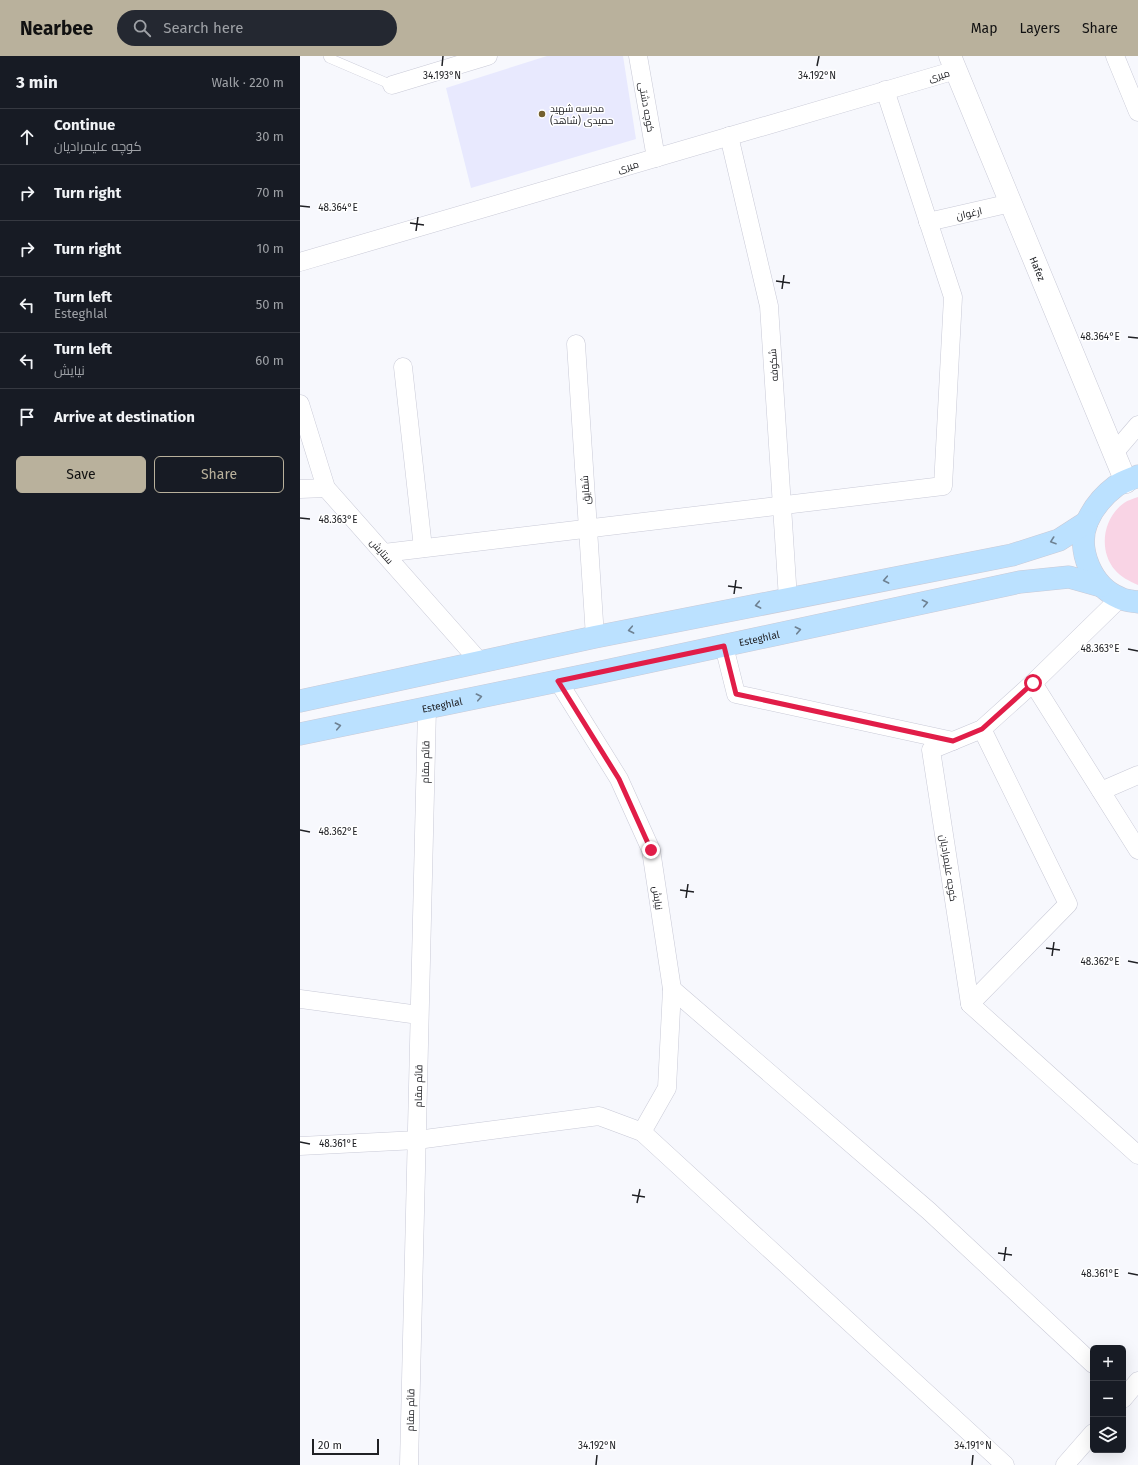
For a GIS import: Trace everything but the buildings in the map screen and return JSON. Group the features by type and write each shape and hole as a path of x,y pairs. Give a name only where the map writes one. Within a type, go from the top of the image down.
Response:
{"main road":[{"path":"1129,600 1101,586 1088,566 1083,545 1087,522 1099,502 1117,485 1132,479"},
{"path":"300,701 595,637 1012,555 1059,540 1087,522"},
{"name":"Esteghlal","path":"300,734 724,646 1020,582 1069,577 1101,586"}],"street":[{"path":"392,85 488,56"},
{"name":"کوچه دشتی","path":"638,56 656,158"},
{"path":"1115,56 1138,112"},
{"name":"میری","path":"300,262 885,90 953,63"},
{"name":"Hafez","path":"953,63 1114,453 1132,479"},
{"path":"384,553 942,486 953,297 885,90"},
{"name":"شکوفه","path":"728,136 769,306 788,599"},
{"name":"ارغوان","path":"928,222 1011,203"},
{"name":"شقایق","path":"576,344 595,637"},
{"path":"403,367 423,548"},
{"name":"ستایش","path":"300,404 326,488 480,662"},
{"path":"1114,453 1138,425"},
{"path":"300,489 326,488"},
{"name":"کوچه علیمرادیان","path":"970,1004 932,750 982,729 1129,600"},
{"path":"724,646 736,694 953,741"},
{"name":"نیایش","path":"558,681 619,779 651,850 672,989 667,1088 642,1132"},
{"path":"1033,683 1138,850"},
{"name":"قائم مقام","path":"409,1465 427,708"},
{"path":"982,729 1068,904 970,1004 1138,1155"},
{"path":"1101,791 1138,775"},
{"path":"672,989 929,1211 1090,1361"},
{"path":"300,999 420,1015"},
{"path":"300,1146 417,1140 599,1116 642,1132 1005,1465"},
{"path":"1126,1393 1138,1381"},
{"path":"1065,1465 1090,1436"}],"lane":[{"path":"328,56 329,58 392,85"}],"shaded area":[{"name":"مدرسه شهید حمیدی (شاهد)","path":"547,56 623,56 636,139 471,188 446,88"},
{"path":"1138,497 1138,585 1125,579 1115,570 1106,553 1105,535 1111,517 1117,509 1129,500"}],"place":[{"name":"مدرسه شهید حمیدی (شاهد)","path":"542,114"}],"route":[{"path":"651,850 619,779 558,681 724,646 736,694 953,741 982,729 1033,683"}]}
